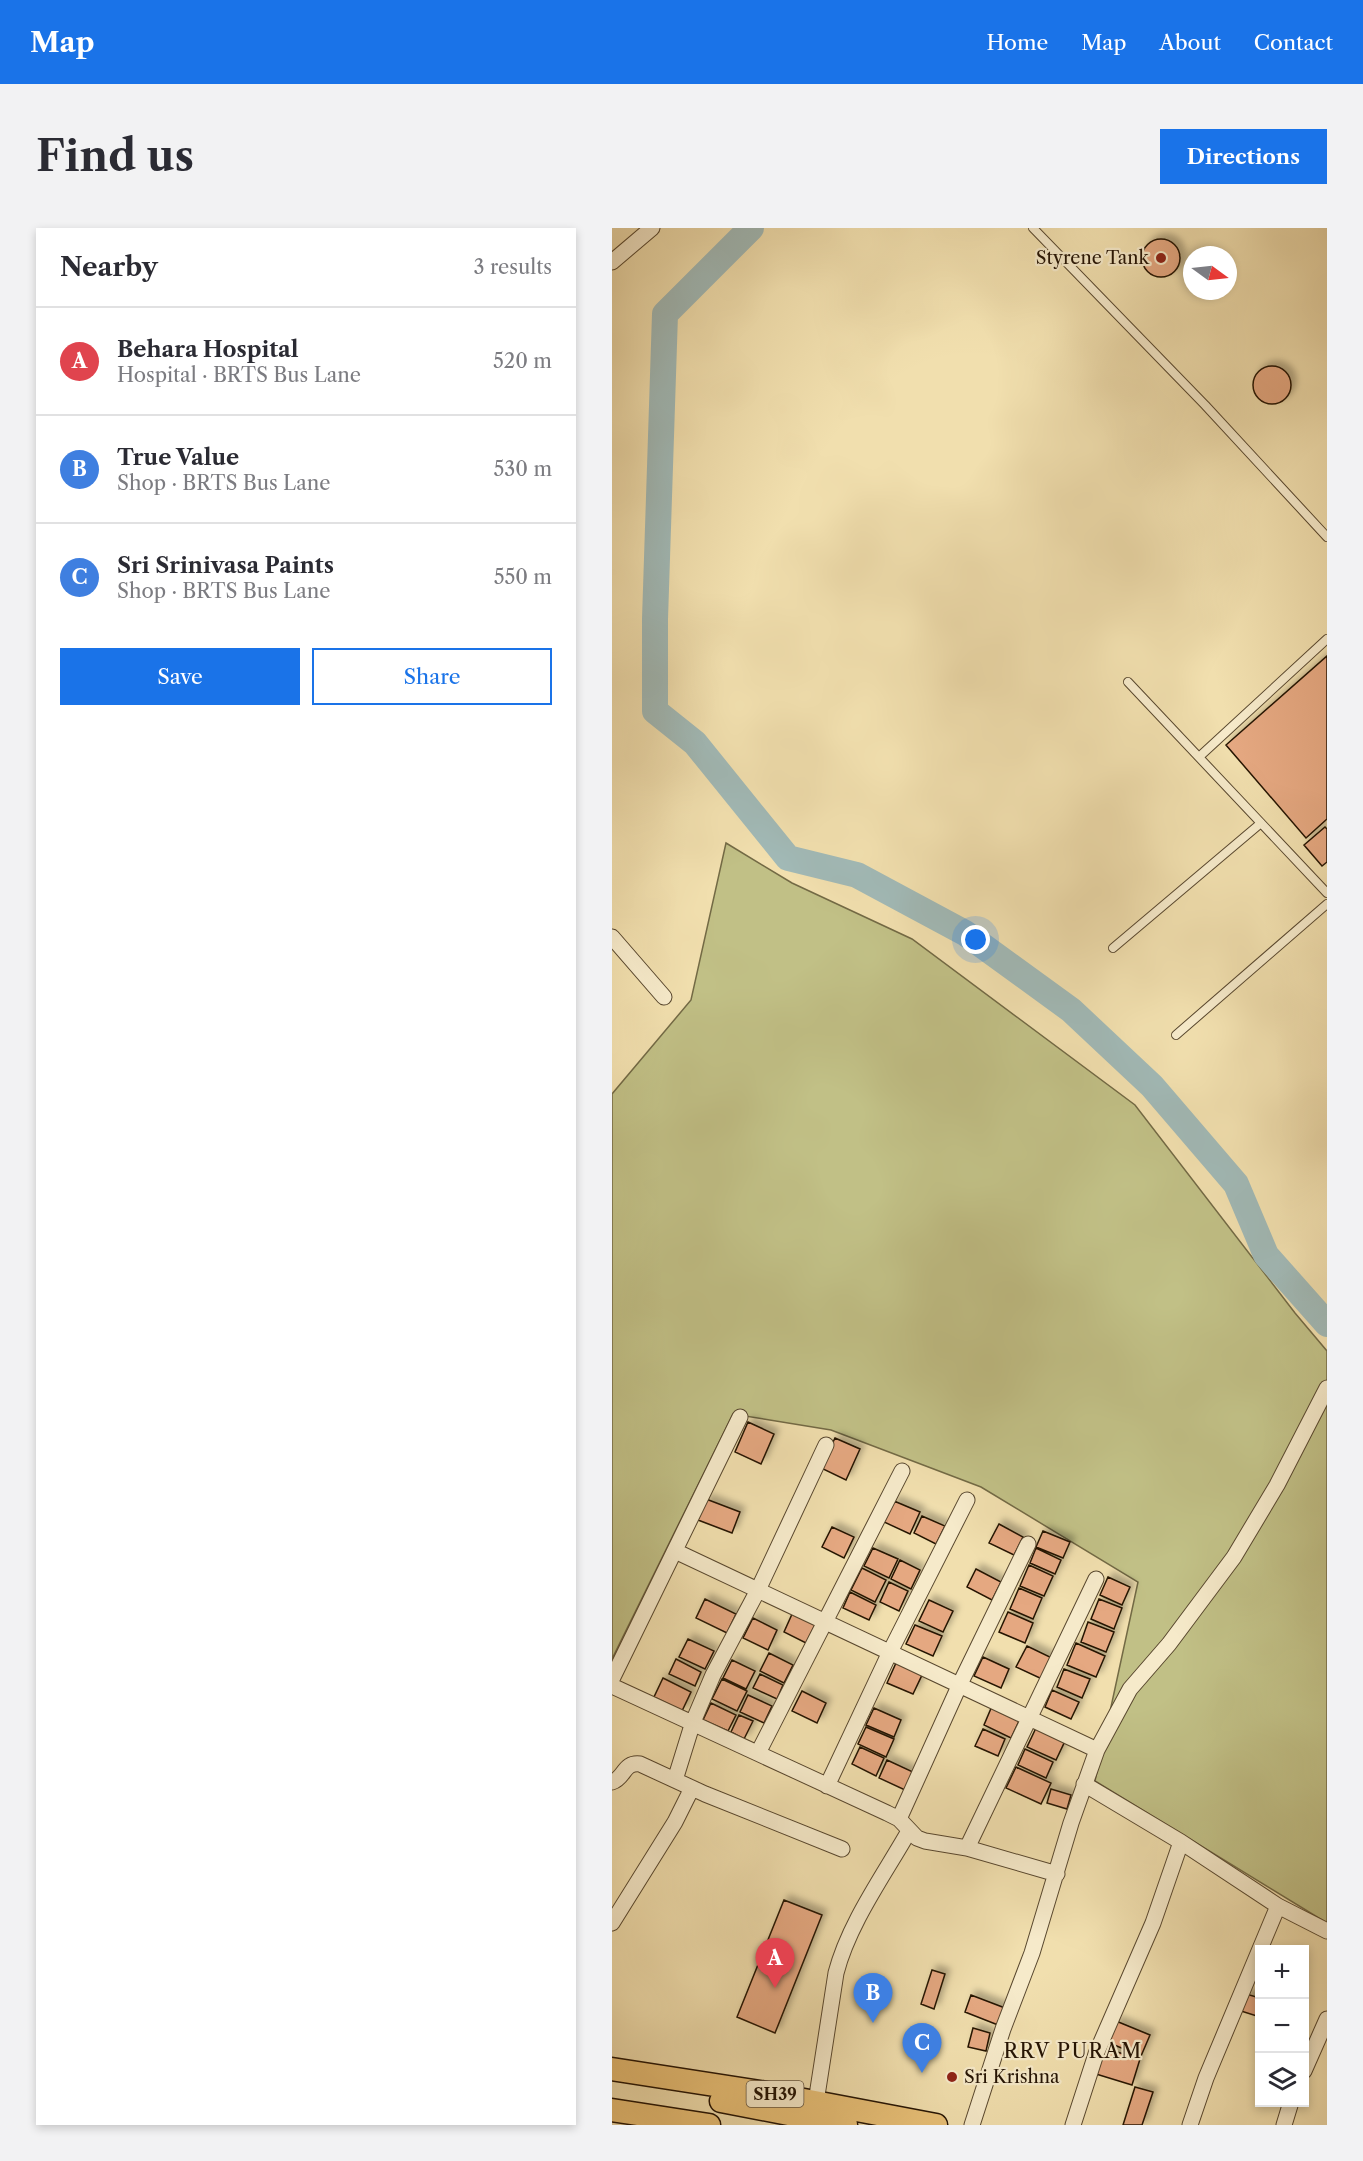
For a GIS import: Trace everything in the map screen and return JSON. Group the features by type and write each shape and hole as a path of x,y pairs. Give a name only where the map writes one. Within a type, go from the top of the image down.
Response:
{"main road":[{"name":"SH39","path":"612,2069 816,2102 936,2125"},
{"path":"612,2083 846,2125"},
{"path":"612,2110 709,2125"}],"street":[{"path":"612,262 652,228"},
{"path":"612,937 664,997"},
{"path":"972,2125 990,2066 1032,1953 1084,1784 1097,1750 1130,1689 1168,1644 1234,1557 1276,1485 1327,1388"},
{"path":"612,1679 740,1417"},
{"path":"675,1780 693,1722 720,1660 758,1590 826,1445"},
{"path":"758,1753 902,1471"},
{"path":"827,1786 890,1652 967,1500"},
{"path":"899,1819 960,1684 1028,1544"},
{"path":"675,1551 1097,1750"},
{"path":"967,1848 1096,1579"},
{"path":"612,1686 899,1819 909,1831 924,1841 967,1848 1057,1874"},
{"path":"612,1782 619,1780 626,1767 632,1763 640,1764 779,1825 842,1849"},
{"path":"1084,1784 1180,1842 1278,1906 1327,1931"},
{"path":"612,1923 675,1822 692,1788"},
{"path":"816,2102 841,1954 909,1831"},
{"path":"1073,2125 1096,2054 1153,1923 1180,1842"},
{"path":"1190,2125 1206,2078 1278,1906"},
{"path":"1309,2062 1327,2019"},
{"path":"1284,2125 1290,2107"}],"lane":[{"path":"1033,228 1205,405 1327,537"},
{"path":"1199,757 1327,639"},
{"path":"1128,682 1327,893"},
{"path":"1113,948 1262,823"},
{"path":"1176,1035 1327,904"}],"shaded area":[{"path":"726,843 792,883 912,939 1135,1105 1295,1313 1327,1351 1327,1923 1095,1781 1138,1582 981,1487 831,1430 733,1414 612,1659 612,1094 691,1000"}],"building":[{"name":"Styrene Tank","path":"1161,239 1168,240 1174,245 1179,251 1179,265 1174,271 1168,276 1161,277 1154,276 1148,271 1143,265 1142,258 1143,251 1148,245 1154,240"},
{"path":"1272,366 1279,367 1285,372 1290,378 1290,392 1285,398 1279,403 1272,404 1265,403 1259,398 1254,392 1253,385 1254,378 1259,372 1265,367"},
{"path":"1327,656 1327,819 1306,838 1226,745"},
{"path":"1325,827 1327,829 1327,862 1322,866 1304,845"},
{"path":"748,1422 774,1434 761,1464 735,1452"},
{"path":"835,1438 860,1449 846,1480 821,1468"},
{"path":"706,1499 740,1512 732,1533 698,1520"},
{"path":"894,1501 920,1512 910,1534 884,1522"},
{"path":"922,1516 945,1526 936,1544 914,1533"},
{"path":"999,1524 1023,1537 1014,1555 989,1543"},
{"path":"832,1527 854,1537 844,1558 822,1547"},
{"path":"1043,1531 1070,1542 1063,1558 1036,1547"},
{"path":"873,1548 898,1559 889,1578 864,1566"},
{"path":"1036,1548 1061,1560 1055,1574 1030,1563"},
{"path":"900,1560 920,1570 911,1589 891,1579"},
{"path":"1029,1565 1053,1576 1044,1596 1020,1586"},
{"path":"862,1568 886,1580 875,1602 851,1590"},
{"path":"976,1569 1001,1582 992,1600 967,1587"},
{"path":"1108,1577 1130,1587 1122,1605 1100,1595"},
{"path":"889,1582 908,1591 899,1611 880,1602"},
{"path":"1019,1588 1042,1598 1033,1619 1010,1609"},
{"path":"850,1592 876,1605 869,1620 843,1608"},
{"path":"705,1599 736,1614 727,1633 696,1618"},
{"path":"1099,1599 1122,1608 1114,1629 1091,1619"},
{"path":"929,1600 953,1611 943,1632 919,1621"},
{"path":"793,1612 816,1623 806,1643 784,1632"},
{"path":"1008,1612 1033,1623 1025,1643 999,1632"},
{"path":"753,1618 777,1630 768,1650 743,1638"},
{"path":"1088,1622 1114,1632 1106,1652 1081,1642"},
{"path":"915,1625 942,1636 933,1656 906,1644"},
{"path":"688,1639 714,1651 705,1669 679,1657"},
{"path":"1076,1643 1105,1656 1096,1677 1067,1665"},
{"path":"1027,1646 1052,1658 1042,1679 1016,1667"},
{"path":"769,1653 793,1665 784,1683 760,1671"},
{"path":"983,1657 1009,1669 1001,1688 974,1676"},
{"path":"676,1659 701,1672 695,1686 669,1674"},
{"path":"732,1660 755,1671 746,1689 723,1678"},
{"path":"896,1663 922,1675 913,1694 887,1683"},
{"path":"1064,1669 1090,1679 1082,1698 1057,1687"},
{"path":"760,1674 783,1685 777,1699 753,1688"},
{"path":"663,1678 691,1692 682,1711 654,1697"},
{"path":"722,1679 747,1691 737,1711 712,1699"},
{"path":"1052,1690 1079,1702 1071,1719 1045,1707"},
{"path":"802,1691 826,1703 817,1723 792,1711"},
{"path":"748,1695 772,1706 764,1723 740,1712"},
{"path":"711,1703 736,1715 728,1731 703,1720"},
{"path":"992,1706 1020,1719 1011,1738 984,1725"},
{"path":"874,1708 901,1720 894,1737 866,1725"},
{"path":"739,1715 753,1721 744,1739 731,1732"},
{"path":"866,1727 894,1739 886,1757 858,1744"},
{"path":"1036,1728 1065,1741 1056,1760 1027,1747"},
{"path":"983,1729 1005,1739 998,1756 975,1746"},
{"path":"860,1747 884,1758 876,1776 852,1764"},
{"path":"1025,1749 1053,1762 1046,1778 1018,1765"},
{"path":"887,1760 913,1772 905,1790 879,1778"},
{"path":"1016,1767 1051,1783 1041,1804 1006,1788"},
{"path":"1051,1789 1071,1795 1067,1809 1047,1803"},
{"path":"784,1900 822,1915 775,2033 737,2017"},
{"path":"932,1970 945,1974 934,2009 921,2004"},
{"path":"1246,1994 1255,1997 1255,2015 1241,2011"},
{"path":"971,1995 1005,2008 998,2025 965,2012"},
{"path":"1116,2021 1150,2035 1141,2056 1107,2042"},
{"path":"973,2028 990,2033 986,2051 968,2047"},
{"path":"1104,2048 1140,2059 1132,2085 1096,2074"},
{"path":"1135,2087 1153,2092 1142,2125 1123,2125"}],"waterway":[{"path":"751,228 665,314 655,619 655,711 695,743 788,858 857,875 965,933 1071,1010 1152,1086 1236,1184 1266,1255 1327,1324"}],"place":[{"name":"Styrene Tank","path":"1161,258"},
{"name":"Behara Hospital","path":"775,1988"},
{"name":"True Value","path":"873,2023"},
{"name":"Sri Srinivasa Paints","path":"922,2073"},
{"name":"Sri Krishna","path":"952,2077"}],"district":[{"name":"RRV PURAM","path":"1073,2051"}]}
